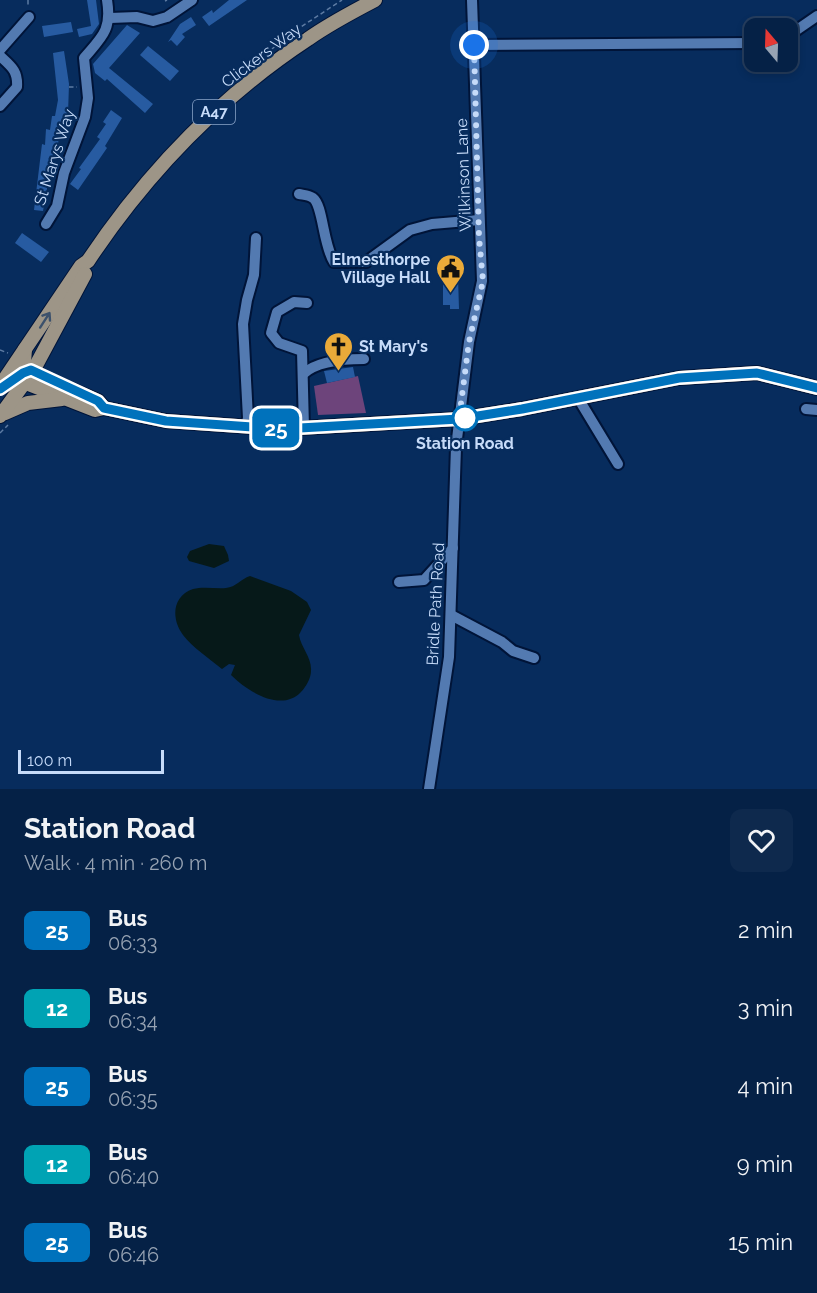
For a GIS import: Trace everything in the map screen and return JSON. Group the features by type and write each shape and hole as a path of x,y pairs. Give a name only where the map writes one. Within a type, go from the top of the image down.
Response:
{"main road":[{"name":"Clickers Way","path":"0,387 20,352 81,266 88,261 149,179 212,114 269,66 298,45 375,0"},
{"name":"Clickers Way","path":"0,415 27,375 89,268 88,261"},
{"path":"20,352 27,375 64,399 95,410 104,408 166,421 282,429 459,419 679,378 757,373 817,388"},
{"path":"0,387 27,375 48,380 98,401 104,408"},
{"path":"0,415 28,403 64,399"}],"street":[{"path":"107,0 110,18 137,17 153,21 167,17 192,0"},
{"name":"Wilkinson Lane","path":"459,419 469,342 483,281 472,0"},
{"path":"798,29 817,16"},
{"path":"0,50 29,17"},
{"name":"St Marys Way","path":"46,224 57,206 64,173 85,117 88,98 84,58 105,33 110,18"},
{"path":"474,45 744,43"},
{"path":"0,56 12,67 17,76 17,87 0,106"},
{"path":"299,194 310,195 320,208 328,252 334,262 366,262 410,230 432,224 479,220"},
{"path":"246,426 248,418 243,324 246,300 254,275 256,238"},
{"path":"304,428 302,351 279,343 270,333 277,312 294,302 307,303"},
{"path":"303,374 317,365 364,359"},
{"path":"578,398 618,464"},
{"name":"Bridle Path Road","path":"429,789 449,657 456,447 459,419"},
{"path":"399,582 424,580 453,548"},
{"path":"451,615 502,642 513,651 534,658"}],"path":[{"path":"0,350 20,352"}],"shaded area":[{"path":"358,376 366,413 318,415 314,386"},
{"path":"209,544 224,546 229,561 214,568 189,561 187,557 190,551"},
{"path":"250,576 291,591 307,602 311,610 299,635 310,661 311,674 305,688 293,698 274,700 255,693 231,675 235,665 229,664 222,669 196,648 179,629 175,615 177,602 186,592 197,588 230,587"}],"building":[{"path":"87,0 96,0 99,24 92,34 79,37 77,29 91,26"},
{"path":"229,0 247,0 209,26 202,17 212,10 213,13"},
{"path":"191,17 196,25 182,34 185,37 177,46 171,40 168,42 180,24"},
{"path":"71,22 73,32 44,37 42,26"},
{"path":"127,25 140,33 109,68 153,104 145,113 107,79 105,81 95,73 93,64"},
{"path":"148,46 179,71 170,81 140,55"},
{"path":"64,51 69,84 68,114 65,114 62,137 59,137 58,144 55,144 43,211 34,210 42,144 45,145 46,129 50,130 58,100 53,53"},
{"path":"111,110 122,118 105,146 107,148 78,190 70,184 100,139 97,137 106,124 103,122"},
{"path":"22,233 49,252 41,262 15,243"},
{"name":"Elmesthorpe Village Hall","path":"443,277 458,277 459,309 450,309 450,305 443,305"},
{"name":"St Mary's","path":"353,367 355,377 327,383 324,371"}],"bus line":[{"name":"25","path":"0,389 31,370 48,380 98,401 104,408 166,421 282,429 459,419 679,378 757,373 817,388"}],"place":[{"name":"Elmesthorpe Village Hall","path":"451,294"},
{"name":"St Mary's","path":"338,372"},
{"name":"Station Road","path":"465,418"}],"route":[{"path":"465,418 459,419 462,391 469,342 483,281 479,237 474,45"}]}
